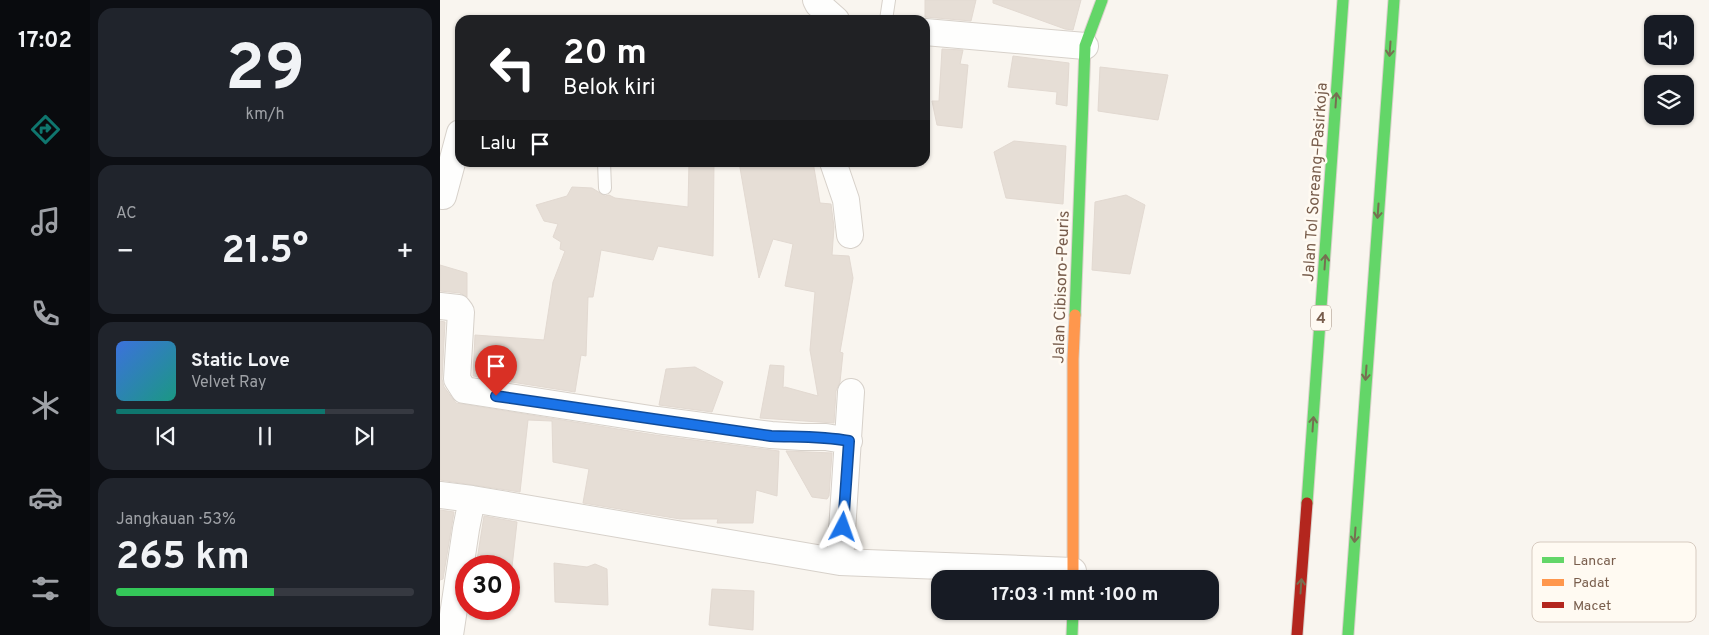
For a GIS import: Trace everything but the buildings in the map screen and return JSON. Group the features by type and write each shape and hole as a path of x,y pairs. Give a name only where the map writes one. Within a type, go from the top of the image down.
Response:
{"main road":[{"name":"Jalan Cibisoro-Peuris","path":"1073,570 1073,360 1085,46 1102,0"},
{"name":"Jalan Tol Soreang–Pasirkoja","path":"1297,635 1343,0"},
{"path":"1348,635 1394,0"},
{"path":"1072,635 1073,620"}],"street":[{"path":"930,32 1085,46"},
{"path":"443,196 455,152"},
{"path":"835,167 846,200 850,235"},
{"path":"440,306 458,308 461,312 457,379 464,390 771,436 826,437 849,441"},
{"path":"840,562 851,392"},
{"path":"440,495 840,562 983,570"},
{"path":"450,635 472,499"}],"lane":[{"path":"887,15 889,0"},
{"path":"604,167 605,188"}],"traffic: fast":[{"path":"1075,315 1085,46 1102,0"},
{"path":"1307,503 1343,0"},
{"path":"1348,635 1394,0"},
{"path":"1072,635 1073,620"}],"traffic: slow":[{"path":"1073,570 1073,359 1075,315"}],"traffic: jam":[{"path":"1297,635 1307,503"}],"route":[{"path":"496,396 771,436 826,437 849,441 843,527"}]}
